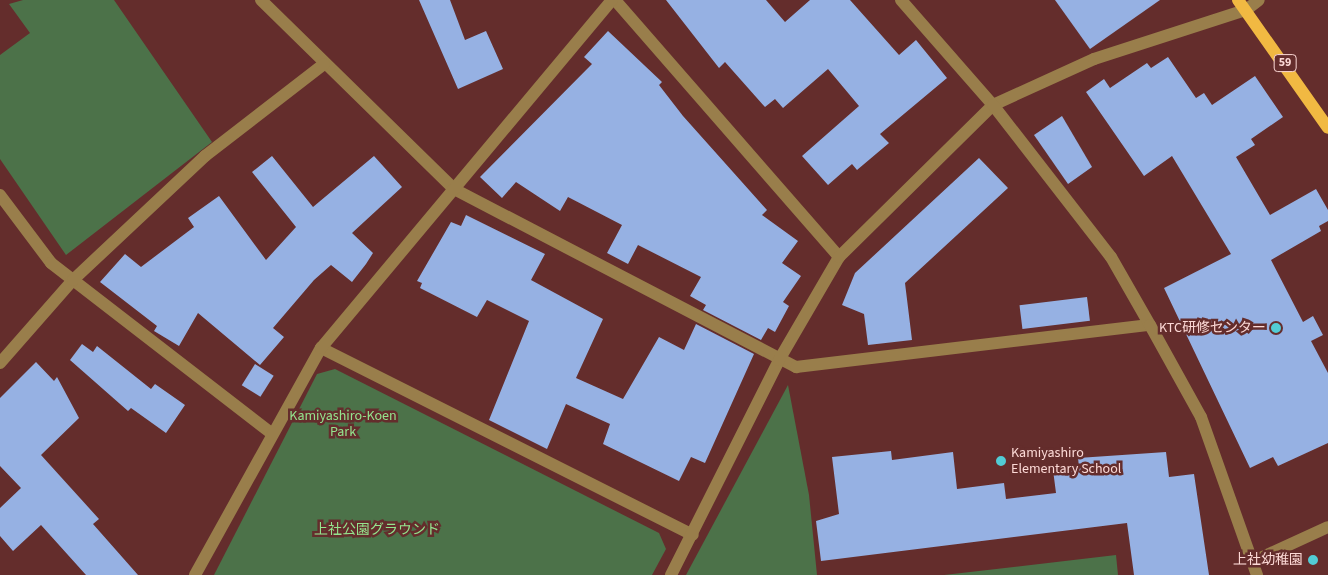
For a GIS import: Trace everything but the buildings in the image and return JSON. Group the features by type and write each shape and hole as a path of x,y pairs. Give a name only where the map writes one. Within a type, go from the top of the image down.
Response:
{"main road":[{"name":"59","path":"1242,5 1328,128"}],"street":[{"path":"261,0 324,64 454,189 779,360 796,367 1150,325"},
{"path":"195,575 321,348 614,0 839,257"},
{"path":"901,0 993,105 1110,257 1150,325 1200,417 1254,561 1257,575"},
{"path":"671,575 693,535 779,360 839,257 993,105 1094,60 1259,0"},
{"path":"0,363 73,280 205,156 324,64"},
{"path":"0,195 51,263 272,434"},
{"path":"321,348 693,535"},
{"path":"1254,561 1328,527"}],"green space":[{"path":"23,0 114,0 212,142 66,255 0,159 0,55 30,33 9,4"},
{"name":"Kamiyashiro-Koen Park","path":"335,369 659,533 666,549 652,575 214,575 317,374"},
{"path":"788,385 809,495 817,575 686,575"},
{"path":"1116,555 1118,575 944,575"}],"place":[{"name":"KTC研修センター","path":"1276,328"},
{"name":"Kamiyashiro Elementary School","path":"1001,461"},
{"name":"上社幼稚園","path":"1313,560"}],"park label":[{"name":"上社公園グラウンド","path":"377,530"}]}
